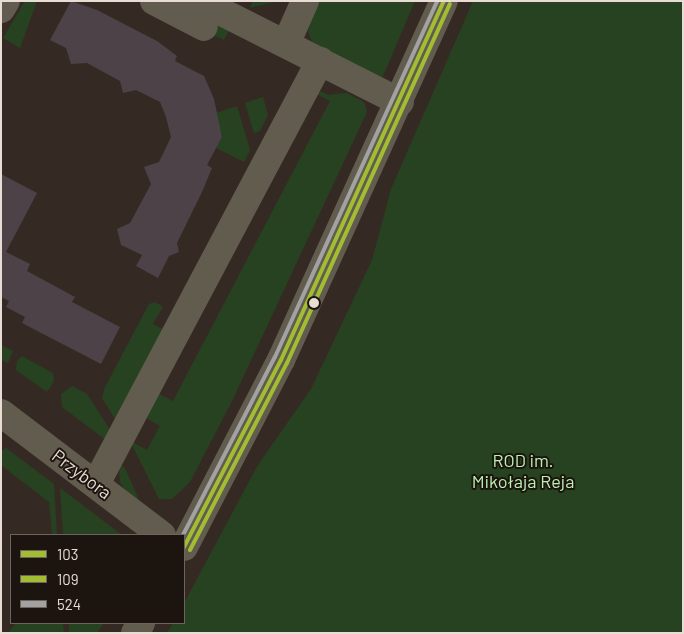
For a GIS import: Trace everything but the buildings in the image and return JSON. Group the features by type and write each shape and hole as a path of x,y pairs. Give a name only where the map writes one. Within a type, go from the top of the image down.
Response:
{"street":[{"path":"1,9 6,1"},
{"path":"154,1 202,14 286,44 400,102"},
{"path":"286,44 305,1"},
{"path":"185,545 258,408 400,102 444,1"},
{"path":"96,484 320,61"},
{"name":"Przybora","path":"1,412 161,534"}],"green space":[{"path":"25,1 37,1 20,48 3,38"},
{"path":"174,1 186,1 232,24 224,40 209,33"},
{"path":"253,1 277,1 250,8"},
{"path":"313,1 415,1 380,83 313,44 308,31"},
{"name":"ROD im. Mikołaja Reja","path":"473,1 683,1 683,633 167,633 172,624 185,624 185,601 258,465 311,389 372,260 391,189"},
{"path":"315,88 328,95 346,93 364,102 367,112 233,399 190,482 172,499 159,499 130,441 147,450 160,426 143,416 155,392 173,401 330,101 313,92"},
{"path":"263,97 268,115 260,131 254,133 245,103"},
{"path":"237,106 250,150 244,162 216,148 223,135 216,130 216,113"},
{"path":"155,302 163,307 153,324 164,330 116,421 102,398 105,387 149,304"},
{"path":"1,345 13,351 8,363 1,360"},
{"path":"22,356 53,373 54,381 47,392 16,370 17,361"},
{"path":"72,386 87,394 111,431 106,440 62,407 61,394"},
{"path":"6,448 54,484 57,534 52,534 49,502 1,465 1,451"},
{"path":"119,464 125,468 139,500 126,492 120,482"},
{"path":"60,488 121,534 63,534"},
{"path":"15,624 63,624 64,633 8,633"},
{"path":"69,624 103,624 97,633 69,633"}],"transit line":[{"name":"524","path":"184,534 275,357 437,1"},
{"name":"103","path":"185,545 281,360 444,1"},
{"name":"109","path":"190,550 287,363 450,4"}]}
